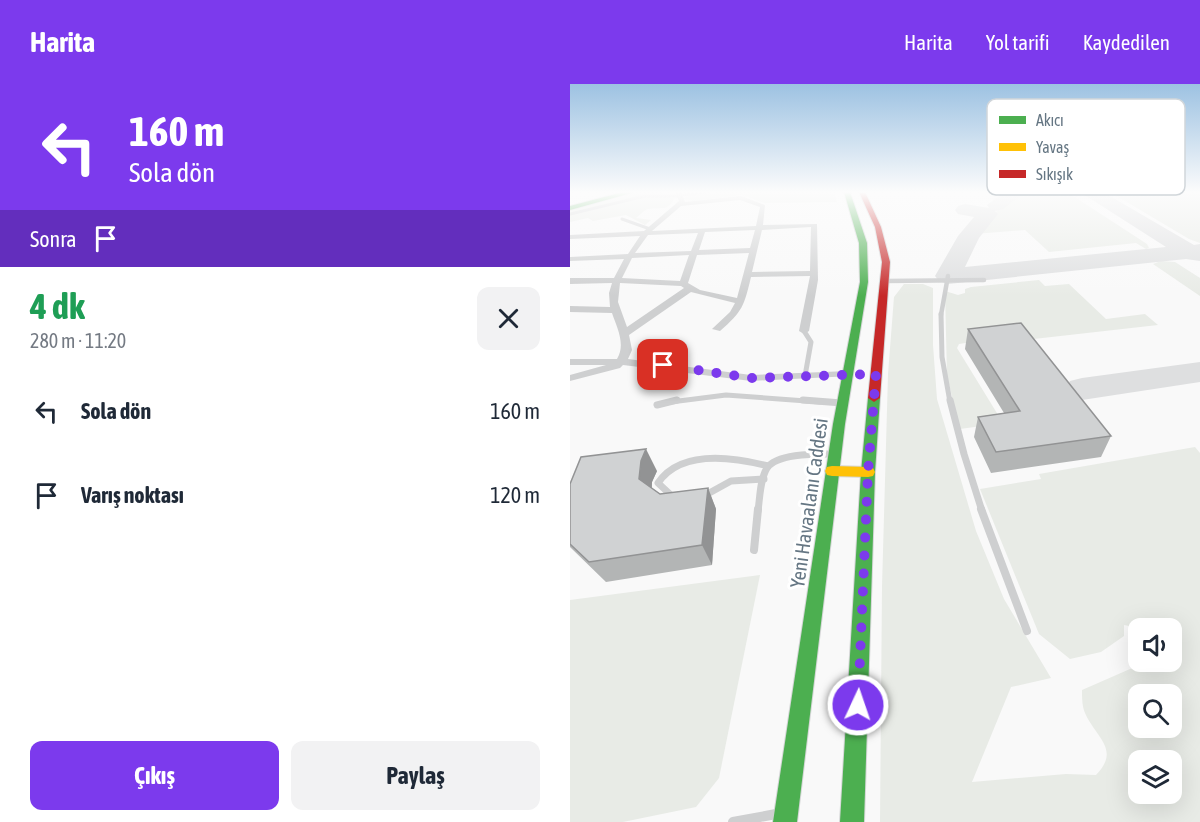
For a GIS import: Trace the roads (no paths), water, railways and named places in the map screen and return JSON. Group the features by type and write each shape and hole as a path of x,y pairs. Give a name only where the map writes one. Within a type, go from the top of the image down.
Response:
{"main road":[{"name":"Yeni Havaalanı Caddesi","path":"786,817 832,471 864,282 863,243 858,226"},
{"path":"852,822 868,472 886,262 877,226"},
{"path":"848,374 876,374"},
{"path":"832,471 868,472"}],"street":[{"path":"570,378 616,366 622,361 628,346 615,310 613,294 617,280 653,226"},
{"path":"570,237 788,226"},
{"path":"804,331 814,273 814,226"},
{"path":"717,329 734,314 740,301 759,228"},
{"path":"624,333 686,287 702,231"},
{"path":"570,258 590,236"},
{"path":"570,258 754,250"},
{"path":"747,275 814,273"},
{"path":"570,281 617,280 686,287 740,301"},
{"path":"570,309 615,310"},
{"path":"570,362 622,361 751,378 848,374"}],"lane":[{"path":"637,226 648,232"},
{"path":"947,279 942,303 944,376 956,427 980,502 1027,631"},
{"path":"885,281 984,280"},
{"path":"804,331 811,342 805,376"},
{"path":"657,405 669,401 743,394 842,403"},
{"path":"754,550 768,466 776,461 800,455 835,454"},
{"path":"764,480 731,481 701,497 687,500 670,497 658,483 664,471 674,465 698,459 756,462 768,466"},
{"path":"733,822 786,817"}]}
